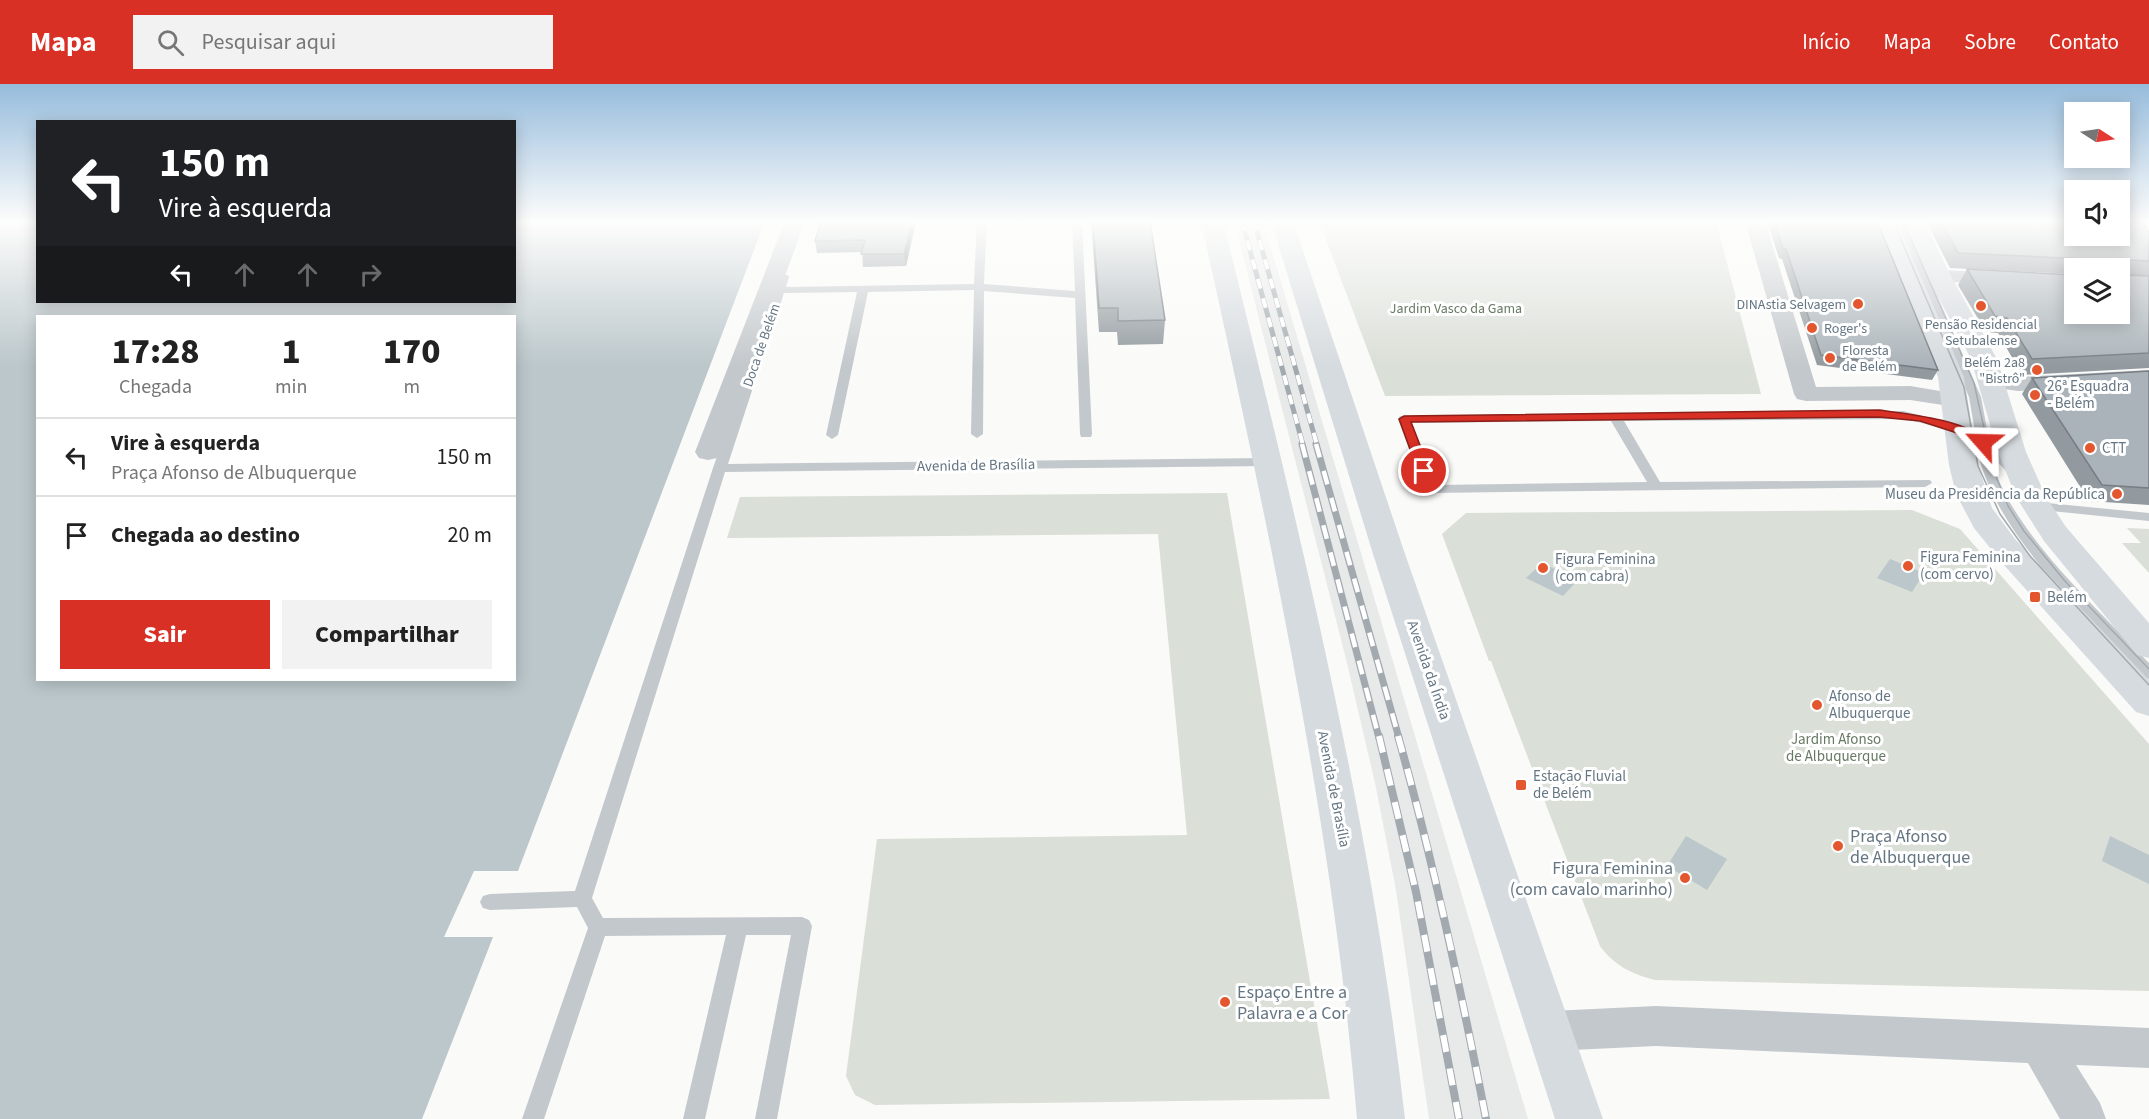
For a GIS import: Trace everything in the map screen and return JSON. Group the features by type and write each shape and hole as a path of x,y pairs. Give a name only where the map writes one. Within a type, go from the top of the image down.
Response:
{"main road":[{"name":"Avenida de Brasília","path":"1223,269 1268,462 1343,832 1376,1058 1381,1119"},
{"name":"Avenida da Índia","path":"1298,269 1389,554 1580,1119"},
{"path":"1906,269 1951,377 1970,415 2012,452 2034,501 2055,534 2149,646"},
{"path":"1936,269 1984,359 1992,381 1970,415 1966,481 1982,514 2009,549 2149,703"}],"street":[{"name":"Doca de Belém","path":"714,460 782,269"},
{"path":"1769,269 1806,394 1910,393 1970,415"},
{"path":"1939,276 2064,282"},
{"path":"1992,381 2018,384 2149,377"},
{"path":"1551,1031 1656,1026 2149,1048"},
{"path":"2040,1044 2084,1119"}],"lane":[{"name":"Doca de Belém","path":"714,460 780,290 786,269"},
{"path":"977,434 980,269"},
{"path":"1080,269 1086,434"},
{"path":"1921,269 1970,382 1970,415 1993,482 2022,533 2149,673"},
{"path":"780,290 979,287 1081,295"},
{"path":"832,435 863,289"},
{"path":"1925,483 1431,489 1404,419 1879,414 1921,418 1970,415"},
{"path":"1615,417 1656,486"},
{"path":"533,1119 598,927 582,898 714,460"},
{"name":"Avenida de Brasília","path":"714,460 1268,462"},
{"path":"2034,501 2149,517"},
{"path":"490,902 582,898"},
{"path":"694,1119 738,926"},
{"path":"598,927 802,926 766,1119"}],"shaded area":[{"path":"0,269 36,269 36,303 516,303 516,269 747,269 518,871 474,871 444,937 493,937 422,1119 0,1119"},
{"path":"1246,269 1277,269 1528,1119 1429,1119 1396,890 1375,783 1346,659"},
{"path":"1890,559 1924,573 1912,592 1877,578"},
{"path":"1542,563 1578,580 1563,596 1526,578"},
{"path":"1686,836 1727,859 1707,890 1667,866"},
{"path":"2110,836 2149,855 2149,884 2102,861"}],"green space":[{"name":"Jardim Vasco da Gama","path":"1337,269 1729,269 1761,394 1385,396"},
{"path":"1227,493 1330,1099 875,1105 855,1095 846,1076 877,839 1187,835 1158,534 727,538 740,497"},
{"name":"Jardim Afonso de Albuquerque","path":"1912,510 1960,529 2149,744 2149,991 1655,980 1624,968 1600,946 1442,534 1466,513"},
{"path":"2127,528 2149,529 2149,573 2122,543 2141,543"}],"building":[{"path":"1096,269 1157,269 1165,320 1118,321 1118,308 1099,308"},
{"path":"1793,269 1897,269 1938,370 1821,355"},
{"path":"1967,269 2064,274 2064,324 2130,324 2130,275 2149,276 2149,353 2032,359 2007,318 1995,316"},
{"path":"2149,371 2149,488 2102,485 2032,378"}],"tram line":[{"path":"1914,269 1964,387 1978,466 2000,514 2030,556 2149,685"},
{"path":"1924,269 1974,383 1993,469 2008,506 2024,531 2064,580 2149,669"}],"railway":[{"path":"1255,269 1303,445"},
{"path":"1268,269 1317,445"},
{"path":"1302,444 1379,738"},
{"path":"1316,444 1399,738"},
{"path":"1379,736 1416,892 1459,1119"},
{"path":"1398,736 1446,927 1486,1119"}],"place":[{"name":"DINAstia Selvagem","path":"1858,304"},
{"name":"Pensão Residencial Setubalense","path":"1981,306"},
{"name":"Roger's","path":"1812,328"},
{"name":"Floresta de Belém","path":"1830,358"},
{"name":"Belém 2a8 \"Bistrô\"","path":"2037,370"},
{"name":"26ª Esquadra - Belém","path":"2035,395"},
{"name":"CTT","path":"2090,448"},
{"name":"Museu da Presidência da República","path":"2117,494"},
{"name":"Figura Feminina (com cervo)","path":"1908,566"},
{"name":"Figura Feminina (com cabra)","path":"1543,568"},
{"name":"Belém","path":"2035,597"},
{"name":"Afonso de Albuquerque","path":"1817,705"},
{"name":"Estação Fluvial de Belém","path":"1521,785"},
{"name":"Praça Afonso de Albuquerque","path":"1838,846"},
{"name":"Figura Feminina (com cavalo marinho)","path":"1685,878"},
{"name":"Espaço Entre a Palavra e a Cor","path":"1225,1002"}],"route":[{"path":"1424,471 1404,419 1879,414 1921,418 1958,430 1983,442"}]}
